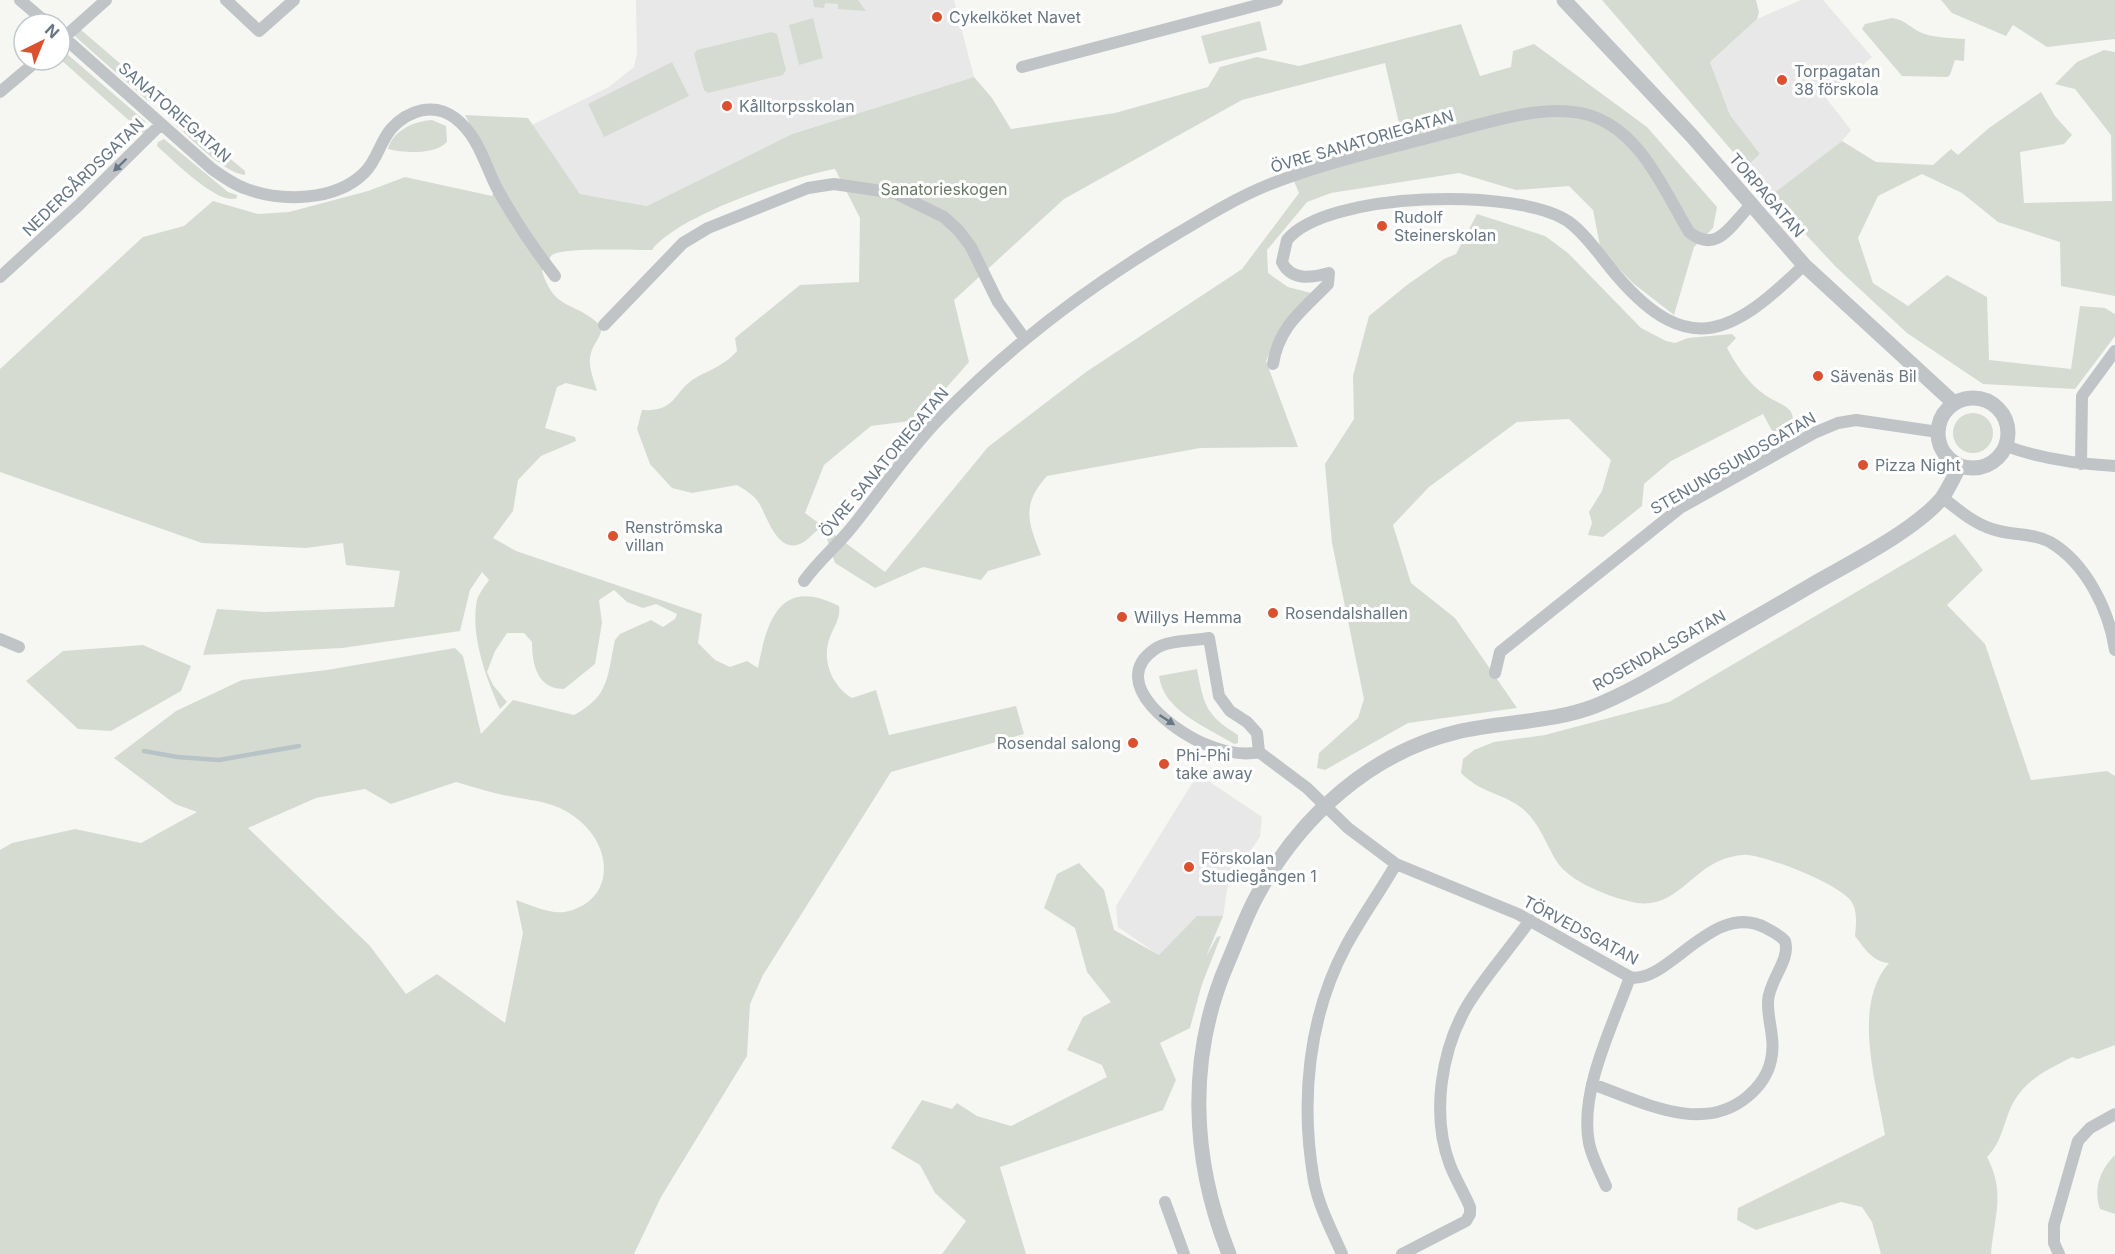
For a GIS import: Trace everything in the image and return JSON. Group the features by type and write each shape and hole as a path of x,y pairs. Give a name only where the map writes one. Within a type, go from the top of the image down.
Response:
{"street":[{"path":"20,0 34,12"},
{"path":"72,28 106,0"},
{"path":"226,0 259,31 294,0"},
{"path":"1022,67 1277,0"},
{"name":"TORPAGATAN","path":"1564,0 1692,136 1804,265 1954,403"},
{"name":"SANATORIEGATAN","path":"72,47 212,169 241,188 287,197 322,194 344,188 364,173 390,130 405,117 418,111 436,109 447,113 467,129 478,145 494,183 521,230 555,276"},
{"path":"0,92 24,72"},
{"name":"ÖVRE SANATORIEGATAN","path":"804,581 816,564 853,526 938,420 972,385 1025,339 1131,261 1213,212 1266,186 1365,154 1542,111 1575,111 1618,129 1647,162 1689,232 1700,241 1710,242 1720,237 1751,205"},
{"name":"NEDERGÅRDSGATAN","path":"0,277 79,205 161,124"},
{"path":"604,325 683,243 708,228 808,188 834,184 895,193 944,217 971,247 998,302 1025,339"},
{"path":"1273,364 1276,344 1282,333 1328,284 1329,278 1329,273 1302,277 1290,273 1282,262 1287,240 1313,222 1375,203 1494,200 1553,214 1569,222 1632,294 1652,311 1676,325 1691,328 1720,326 1747,315 1804,265"},
{"path":"2081,464 2082,396 2115,351"},
{"path":"1976,398 1997,407 2008,426 2006,446 2000,457 1989,465 1975,468 1960,466 1944,452 1938,432 1942,417 1954,403 1976,398"},
{"name":"STENUNGSUNDSGATAN","path":"1495,673 1500,652 1653,528 1680,508 1814,433 1845,421 1856,420 1938,432"},
{"path":"2006,446 2028,455 2081,464 2115,465"},
{"name":"ROSENDALSGATAN","path":"1229,1254 1211,1202 1200,1144 1199,1089 1205,1035 1220,982 1257,896 1293,841 1324,806 1378,765 1407,748 1458,732 1566,716 1625,692 1843,567 1915,521 1942,497 1960,466"},
{"path":"1942,497 1981,524 1994,530 2030,534 2050,542 2064,552 2095,592 2108,620 2115,650"},
{"path":"1209,638 1219,696 1230,711 1247,722 1257,733 1259,752 1245,755 1210,747 1159,714 1145,700 1138,672 1146,657 1156,647 1209,638"},
{"path":"0,639 19,647"},
{"name":"TÖRVEDSGATAN","path":"1259,752 1299,782 1348,828 1396,864 1530,920 1630,977 1645,976 1729,924 1752,922 1781,937 1787,948 1769,990 1768,1003 1773,1047 1768,1070 1761,1083 1744,1100 1720,1114 1708,1116 1669,1110 1592,1084"},
{"path":"1342,1254 1314,1183 1307,1089 1313,1040 1326,992 1346,946 1396,864"},
{"path":"1402,1254 1466,1221 1470,1214 1470,1207 1450,1165 1444,1143 1441,1090 1445,1066 1458,1024 1468,1004 1530,920"},
{"path":"1606,1186 1589,1143 1588,1104 1592,1084 1630,977"},
{"path":"2059,1254 2054,1243 2054,1225 2078,1141 2090,1128 2115,1114"},
{"path":"1165,1202 1184,1254"}],"shaded area":[{"name":"Kålltorpsskolan","path":"636,0 954,0 974,77 792,134 647,206 580,194 532,125 609,87 634,67 637,54"},
{"name":"Torpagatan 38 förskola","path":"1801,0 1823,0 1872,57 1826,98 1851,130 1842,141 1770,196 1746,167 1760,154 1730,115 1710,62 1757,19"},
{"name":"Förskolan Studiegången 1","path":"1198,774 1262,817 1260,837 1233,875 1227,889 1223,917 1199,916 1160,956 1118,927 1116,906"}],"green space":[{"path":"813,0 858,0 866,11 838,9 838,4 825,3 824,8 814,7"},
{"path":"1602,0 1756,0 1759,12 1757,19 1710,62 1730,115 1760,154 1746,167"},
{"path":"1941,0 2115,0 2115,39 2047,47 2013,25 2006,36 1952,13"},
{"path":"813,18 823,58 799,65 789,25"},
{"path":"1892,18 1901,20 1927,35 1965,39 1964,61 1955,60 1950,75 1947,77 1902,76 1862,29 1865,24"},
{"path":"1260,21 1267,50 1209,64 1201,36"},
{"name":"Sanatorieskogen","path":"1461,24 1480,76 1511,67 1513,51 1534,44 1647,127 1717,207 1713,228 1694,247 1674,315 1634,284 1601,251 1593,210 1569,186 1516,190 1459,173 1331,193 1307,202 1267,250 1268,273 1288,287 1311,293 1280,328 1266,361 1298,447 1200,448 1047,476 1033,496 1029,514 1041,555 988,571 981,580 923,567 875,588 835,563 823,527 800,544 792,545 779,538 757,500 737,485 692,493 672,488 650,464 637,429 642,410 654,410 669,404 689,382 728,359 737,351 735,338 800,285 859,282 860,218 835,169 792,180 737,199 685,224 665,237 652,250 584,250 559,252 552,255 542,271 553,294 602,327 590,358 591,372 597,391 566,383 557,387 545,428 575,437 576,441 541,456 518,480 513,511 493,538 516,551 702,614 698,643 715,660 730,667 747,661 758,668 766,634 772,619 780,608 790,600 803,596 819,598 839,606 838,618 828,646 830,672 839,687 852,698 876,690 889,735 1016,706 1024,734 891,772 763,975 750,1004 747,1056 661,1197 634,1254 0,1254 0,850 12,843 75,829 141,843 197,812 175,804 114,758 176,711 242,680 327,670 455,648 463,656 481,734 513,700 574,715 586,708 601,692 605,684 615,640 620,634 651,620 663,627 675,619 677,614 656,604 643,608 627,602 614,590 599,600 602,623 595,664 564,689 555,688 542,680 535,667 532,642 524,633 507,633 495,651 487,672 493,685 507,702 500,709 485,670 476,627 477,600 489,580 482,572 470,590 460,631 342,648 203,655 217,609 264,612 394,607 400,571 346,565 343,543 306,548 202,543 0,472 0,369 143,237 184,226 213,201 258,214 289,212 368,191 405,177 492,196 498,178 465,115 528,118 580,194 647,206 792,134 974,77 992,98 1011,129 1115,113 1208,87 1220,67 1257,57 1299,66","holes":["1385,63 1401,132 1288,167 1299,193 1242,269 1086,372 988,447 885,572 805,513 824,465 871,426 918,420 969,362 954,300 1064,199 1242,100","456,782 547,803 564,810 581,822 591,833 599,845 603,859 604,872 601,884 595,895 584,905 569,911 556,912 516,900 523,933 505,1023 437,974 406,994 370,946 248,828 316,798 365,789 391,804"]},
{"path":"80,29 151,90 152,99 148,101 72,33"},
{"path":"771,32 777,34 786,70 783,75 708,93 704,90 694,54 697,50"},
{"path":"2104,50 2115,52 2115,296 2061,286 2060,242 1998,222 1962,193 1922,174 1878,196 1858,238 1873,283 1908,306 1947,275 1987,297 1989,360 2071,369 2080,306 2105,308 2115,314 2115,336 2075,389 1983,384 1907,333 1835,266 1770,196 1842,141 1876,162 1933,165 1951,149 1958,155 1989,128 2041,92 2055,116 2072,135 2064,144 2020,152 2024,203 2112,201 2111,135 2075,89 2055,84 2077,62"},
{"path":"72,58 145,121 147,131 143,133 72,70"},
{"path":"672,62 689,96 604,137 588,104"},
{"path":"173,111 245,171 245,175 226,167 205,152 169,118"},
{"path":"432,120 446,126 447,142 442,146 419,152 388,149 395,137 406,128 419,122"},
{"path":"164,139 228,192 237,195 237,198 229,199 207,189 157,146 158,142"},
{"path":"1477,214 1545,236 1568,253 1641,328 1666,341 1675,343 1688,338 1732,334 1736,338 1727,348 1739,367 1759,391 1788,408 1792,414 1792,422 1789,429 1777,440 1763,414 1671,461 1644,484 1642,506 1603,537 1588,535 1592,523 1589,512 1602,491 1611,460 1569,419 1517,422 1429,487 1393,525 1411,583 1455,618 1517,708 1408,723 1325,770 1317,768 1319,753 1358,718 1364,699 1332,543 1325,464 1354,419 1353,376 1369,316 1407,285 1444,259 1456,254"},
{"path":"1973,413 1981,414 1987,419 1992,425 1992,441 1987,447 1981,452 1973,453 1965,452 1959,447 1954,441 1953,433 1954,425 1959,419 1965,414"},
{"path":"1955,534 1983,570 1947,605 1985,644 2031,780 2107,771 2115,776 2115,1045 2078,1059 2072,1057 2047,1070 2024,1087 2013,1103 1999,1138 1987,1157 1993,1170 1997,1193 1991,1254 1881,1254 1872,1222 1862,1207 1841,1202 1756,1230 1737,1220 1738,1208 1885,1135 1873,1070 1869,1023 1871,1001 1878,981 1889,963 1878,960 1865,950 1855,936 1856,914 1851,901 1844,894 1819,879 1772,861 1746,855 1717,862 1671,896 1659,901 1645,903 1628,901 1609,895 1580,882 1563,869 1532,818 1512,801 1468,780 1461,773 1463,759 1474,750 1494,742 1545,735 1669,702"},
{"path":"143,645 191,666 181,691 111,731 78,729 26,681 63,651"},
{"path":"1197,669 1208,708 1219,721 1238,735 1238,743 1234,744 1188,717 1177,708 1162,688 1159,676"},
{"path":"1079,863 1104,890 1114,930 1159,955 1197,916 1223,916 1206,957 1217,937 1221,936 1202,984 1190,1028 1160,1043 1176,1080 1163,1110 1000,1167 1026,1254 942,1254 966,1221 935,1193 920,1165 891,1148 922,1100 952,1109 957,1103 977,1116 1011,1126 1107,1077 1102,1065 1067,1050 1083,1017 1111,1002 1087,972 1075,928 1044,908 1057,874"},
{"path":"2115,1155 2115,1214 2100,1209 2097,1194 2102,1173"}],"waterway":[{"path":"144,751 177,757 219,760 299,746"}],"place":[{"name":"Cykelköket Navet","path":"937,17"},
{"name":"Torpagatan 38 förskola","path":"1782,80"},
{"name":"Kålltorpsskolan","path":"727,106"},
{"name":"Rudolf Steinerskolan","path":"1382,226"},
{"name":"Sävenäs Bil","path":"1818,376"},
{"name":"Pizza Night","path":"1863,465"},
{"name":"Renströmska villan","path":"613,536"},
{"name":"Rosendalshallen","path":"1273,613"},
{"name":"Willys Hemma","path":"1122,617"},
{"name":"Rosendal salong","path":"1133,743"},
{"name":"Phi-Phi take away","path":"1164,764"},
{"name":"Förskolan Studiegången 1","path":"1189,867"}]}
